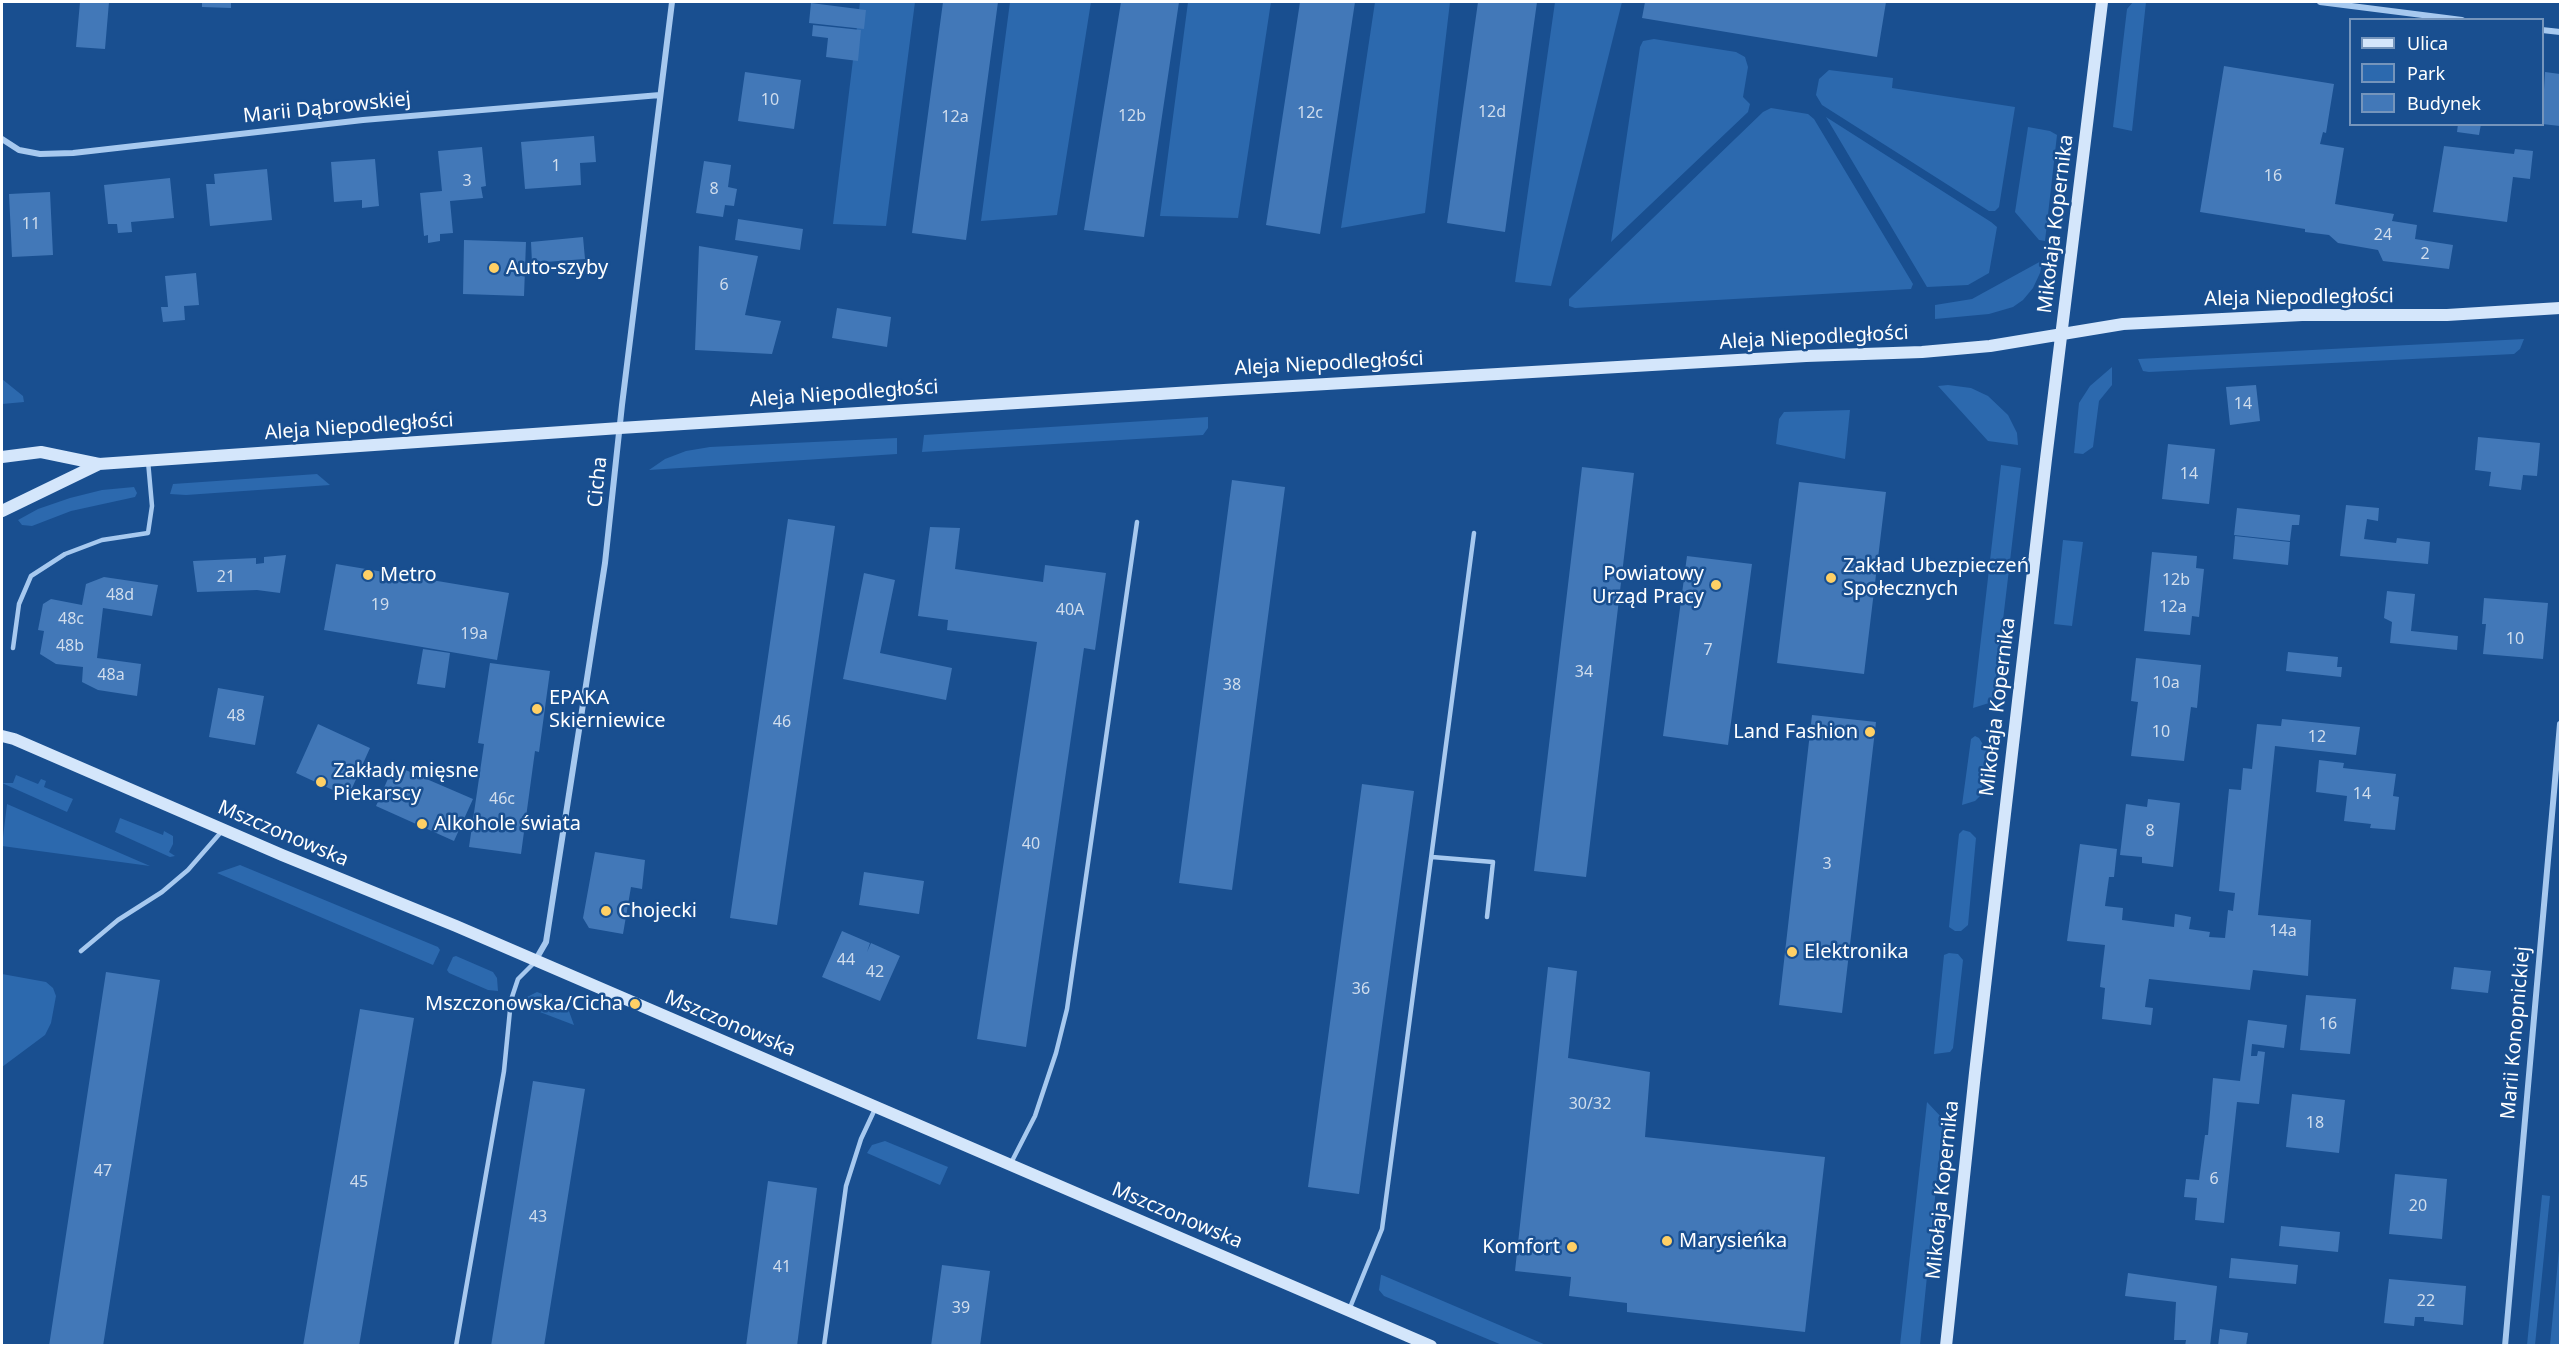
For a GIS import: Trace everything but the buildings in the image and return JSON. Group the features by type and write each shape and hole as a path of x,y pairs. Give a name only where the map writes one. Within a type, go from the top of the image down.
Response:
{"street":[{"name":"Cicha","path":"535,961 546,942 605,563 672,2"},
{"name":"Mikołaja Kopernika","path":"1946,1346 1980,1026 2102,2"},
{"path":"2320,2 2446,18"},
{"path":"2544,30 2560,32"},
{"name":"Marii Dąbrowskiej","path":"2,140 19,150 40,154 73,153 363,120 660,95"},
{"name":"Aleja Niepodległości","path":"2,457 40,452 99,464 1236,389 1806,356 1922,352 1990,345 2123,324 2302,315 2447,315 2560,308"},
{"name":"Aleja Niepodległości","path":"2,511 99,464"},
{"name":"Marii Konopnickiej","path":"2505,1346 2560,724"},
{"name":"Mszczonowska","path":"2,729 8,738 535,961 1431,1346"}],"lane":[{"path":"13,648 19,604 31,576 65,554 102,540 148,533 152,506 148,461"},
{"path":"1009,1165 1035,1116 1056,1053 1067,1010 1137,522"},
{"path":"1349,1310 1383,1229 1474,533"},
{"path":"81,951 118,920 162,892 188,870 223,830"},
{"path":"1432,857 1493,862 1487,917"},
{"path":"456,1346 504,1071 511,1000 518,980 535,961"},
{"path":"824,1346 846,1186 857,1149 876,1108"}],"green space":[{"path":"860,2 915,2 886,226 833,224"},
{"path":"1010,2 1091,2 1057,215 981,221"},
{"path":"1188,2 1271,2 1238,218 1160,216"},
{"path":"1375,2 1450,2 1425,213 1341,228"},
{"path":"1555,2 1622,2 1551,286 1515,282"},
{"path":"2133,2 2146,2 2132,131 2113,127 2127,9"},
{"path":"1654,39 1736,52 1745,57 1748,67 1743,97 1750,104 1748,112 1611,242 1640,47 1643,41"},
{"path":"1829,70 1893,78 1892,88 2015,107 1999,207 1995,211 1989,211 1822,105 1816,95 1819,79"},
{"path":"1771,108 1808,114 1814,119 1913,284 1911,289 1575,308 1569,306 1569,299 1763,112"},
{"path":"1826,117 1997,227 1989,273 1968,285 1927,287"},
{"path":"2028,127 2050,131 2057,135 2045,241 2039,240 2015,212"},
{"path":"2043,260 2033,288 2023,300 2013,307 1989,314 1935,319 1935,305 1972,299"},
{"path":"2524,339 2520,349 2514,354 2149,372 2143,371 2138,359"},
{"path":"2112,367 2112,385 2099,401 2093,447 2083,454 2074,453 2079,403 2090,386"},
{"path":"2,379 23,396 24,402 2,404"},
{"path":"1938,386 1971,388 1988,396 2008,415 2017,433 2018,445 1988,441"},
{"path":"1850,410 1845,459 1776,444 1779,419 1784,412"},
{"path":"1208,417 1208,428 1203,435 922,452 924,435"},
{"path":"897,438 897,454 649,470 665,459 686,451 710,447"},
{"path":"2001,465 2021,468 1994,696 1989,703 1973,708"},
{"path":"317,474 330,485 186,495 170,494 173,484"},
{"path":"134,487 137,493 135,497 71,511 32,526 22,525 18,520 38,509 70,498 102,490"},
{"path":"2063,540 2083,542 2072,626 2054,624"},
{"path":"1975,736 1979,738 1987,751 1981,795 1975,801 1962,805 1971,739"},
{"path":"16,775 38,784 41,779 46,781 44,787 73,799 67,812 2,783 13,783"},
{"path":"7,804 150,866 2,846"},
{"path":"120,818 163,835 164,831 173,836 173,844 169,852 175,856 170,857 115,832"},
{"path":"1963,830 1970,832 1976,838 1968,925 1961,931 1955,931 1949,927 1959,834"},
{"path":"240,865 438,947 440,950 433,965 217,873"},
{"path":"1958,954 1963,960 1953,1048 1950,1052 1934,1054 1944,955"},
{"path":"456,956 493,972 497,978 498,991 488,990 449,973 447,970 453,957"},
{"path":"2,974 46,982 53,988 56,996 51,1023 45,1035 2,1067"},
{"path":"537,992 566,1003 574,1025 532,1009 525,1003 527,997"},
{"path":"1927,1102 1943,1119 1920,1345 1900,1345"},
{"path":"885,1141 948,1167 940,1185 867,1153 872,1145"},
{"path":"2542,1195 2550,1196 2535,1345 2527,1345"},
{"path":"2560,1240 2560,1345 2550,1345"},
{"path":"1381,1275 1546,1345 1502,1345 1384,1296 1379,1290"}],"place":[{"name":"Auto-szyby","path":"494,268"},
{"name":"Metro","path":"368,575"},
{"name":"Zakład Ubezpieczeń Społecznych","path":"1831,578"},
{"name":"Powiatowy Urząd Pracy","path":"1716,585"},
{"name":"EPAKA Skierniewice","path":"537,709"},
{"name":"Land Fashion","path":"1870,732"},
{"name":"Zakłady mięsne Piekarscy","path":"321,782"},
{"name":"Alkohole świata","path":"422,824"},
{"name":"Chojecki","path":"606,911"},
{"name":"Elektronika","path":"1792,952"},
{"name":"Mszczonowska/Cicha","path":"635,1004"},
{"name":"Marysieńka","path":"1667,1241"},
{"name":"Komfort","path":"1572,1247"}]}
